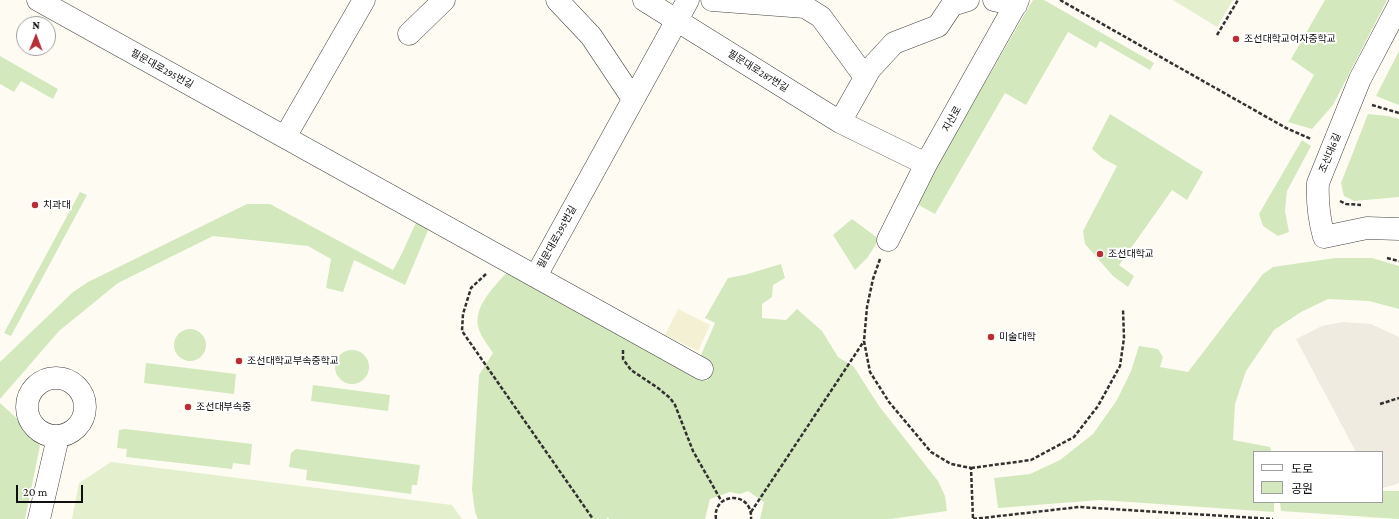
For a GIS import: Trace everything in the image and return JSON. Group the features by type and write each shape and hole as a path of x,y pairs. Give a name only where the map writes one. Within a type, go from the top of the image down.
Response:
{"street":[{"name":"필문대로295번길","path":"38,0 536,276 633,99"},
{"path":"285,137 364,0"},
{"path":"409,34 444,0"},
{"path":"557,0 591,36 633,99 688,0"},
{"name":"필문대로287번길","path":"644,0 840,122 926,164"},
{"path":"712,0 805,7 821,17 865,77"},
{"path":"840,122 870,69 894,43 938,26 952,5 968,0"},
{"path":"994,0 1017,2"},
{"name":"지산로","path":"888,240 926,164 1017,2"},
{"name":"조선대6길","path":"1399,5 1360,79 1318,183 1317,197 1318,215 1324,237 1367,228 1399,229"},
{"path":"536,276 702,369"},
{"path":"39,519 56,446 53,436"}],"path":[{"path":"1060,0 1286,128 1317,141"},
{"path":"1217,35 1238,0"},
{"path":"1366,103 1399,113"},
{"path":"1338,197 1340,201 1346,204 1364,205"},
{"path":"888,240 873,279 867,307 864,341 870,372 889,402 931,452 951,464 971,468 1031,460 1074,437 1098,406 1120,366 1124,338 1123,309"},
{"path":"503,258 471,288 463,314 462,331 593,519"},
{"path":"1387,258 1399,262"},
{"path":"623,325 623,359 631,370 658,388 676,405 693,451 722,502"},
{"path":"750,519 751,512 864,341"},
{"path":"1380,404 1399,398"},
{"path":"971,468 973,519 1079,507 1273,519"},
{"path":"716,519 716,511 722,502 733,498 744,502 751,512"}],"shaded area":[{"path":"678,309 710,325 698,351 665,335"},
{"path":"1343,322 1371,324 1399,337 1399,483 1383,488 1383,451 1355,451 1296,339 1322,326"}],"green space":[{"path":"1033,0 1044,0 1154,63 1150,70 1100,41 1096,48 1068,32 1026,105 1005,93 935,214 915,203"},
{"path":"1173,0 1233,0 1217,27"},
{"path":"1325,0 1387,0 1333,105 1312,129 1288,122 1314,75 1291,59"},
{"path":"1399,51 1399,105 1376,96"},
{"path":"0,56 58,89 53,99 21,81 14,92 0,84"},
{"path":"1110,114 1203,172 1187,200 1172,190 1119,265 1134,276 1128,287 1113,276 1085,244 1083,231 1117,166 1102,158 1092,149"},
{"path":"1368,114 1388,116 1399,119 1399,197 1354,201 1344,196 1341,183"},
{"path":"1302,140 1311,146 1287,191 1285,211 1289,232 1278,236 1263,226 1259,214"},
{"path":"80,192 87,195 11,336 4,333"},
{"path":"247,204 270,204 393,270 417,221 429,228 405,285 354,260 343,292 326,288 331,259 308,246 213,236 118,283 59,331 0,399 0,362 73,292 88,282"},
{"path":"852,219 879,239 868,257 855,270 833,235"},
{"path":"1335,258 1372,258 1399,266 1399,309 1369,301 1328,299 1301,312 1274,330 1246,371 1235,404 1233,440 1270,447 1271,451 1253,451 1253,503 1274,503 1274,512 1100,500 998,508 994,478 1030,474 1060,460 1093,434 1117,400 1131,371 1139,346 1158,349 1163,357 1160,367 1188,372 1263,274 1273,267"},
{"path":"781,264 785,278 773,285 772,297 762,304 762,318 786,320 797,309 822,331 838,357 854,367 879,406 938,481 945,496 947,511 890,519 760,519 764,502 748,491 740,494 730,492 710,499 705,519 609,519 608,517 606,519 478,519 475,512 472,490 479,375 493,353 480,333 478,318 479,311 487,296 508,271 707,381 713,369 698,362 715,323 705,318 728,278"},
{"path":"187,329 193,329 203,336 206,345 205,351 199,358 193,361 187,361 177,354 174,348 174,342 181,332"},
{"path":"352,350 358,351 364,355 368,361 368,373 364,379 358,383 352,384 346,383 340,379 336,373 335,367 336,361 340,355 346,351"},
{"path":"146,363 236,374 234,394 144,383"},
{"path":"313,385 390,395 388,411 311,401"},
{"path":"0,403 35,435 40,446 25,519 0,519"},
{"path":"125,429 252,444 250,465 233,463 232,469 126,457 127,449 117,448 119,430"},
{"path":"296,449 420,465 417,485 412,485 411,494 306,480 307,470 289,467 291,453"},
{"path":"111,462 452,505 462,519 72,519 79,483"},
{"path":"1383,491 1399,491 1399,519 1281,511 1280,503 1383,503"}],"place":[{"name":"조선대학교여자중학교","path":"1236,39"},
{"name":"치과대","path":"35,205"},
{"name":"조선대학교","path":"1100,254"},
{"name":"미술대학","path":"991,337"},
{"name":"조선대학교부속중학교","path":"239,361"},
{"name":"조선대부속중","path":"188,407"}]}
